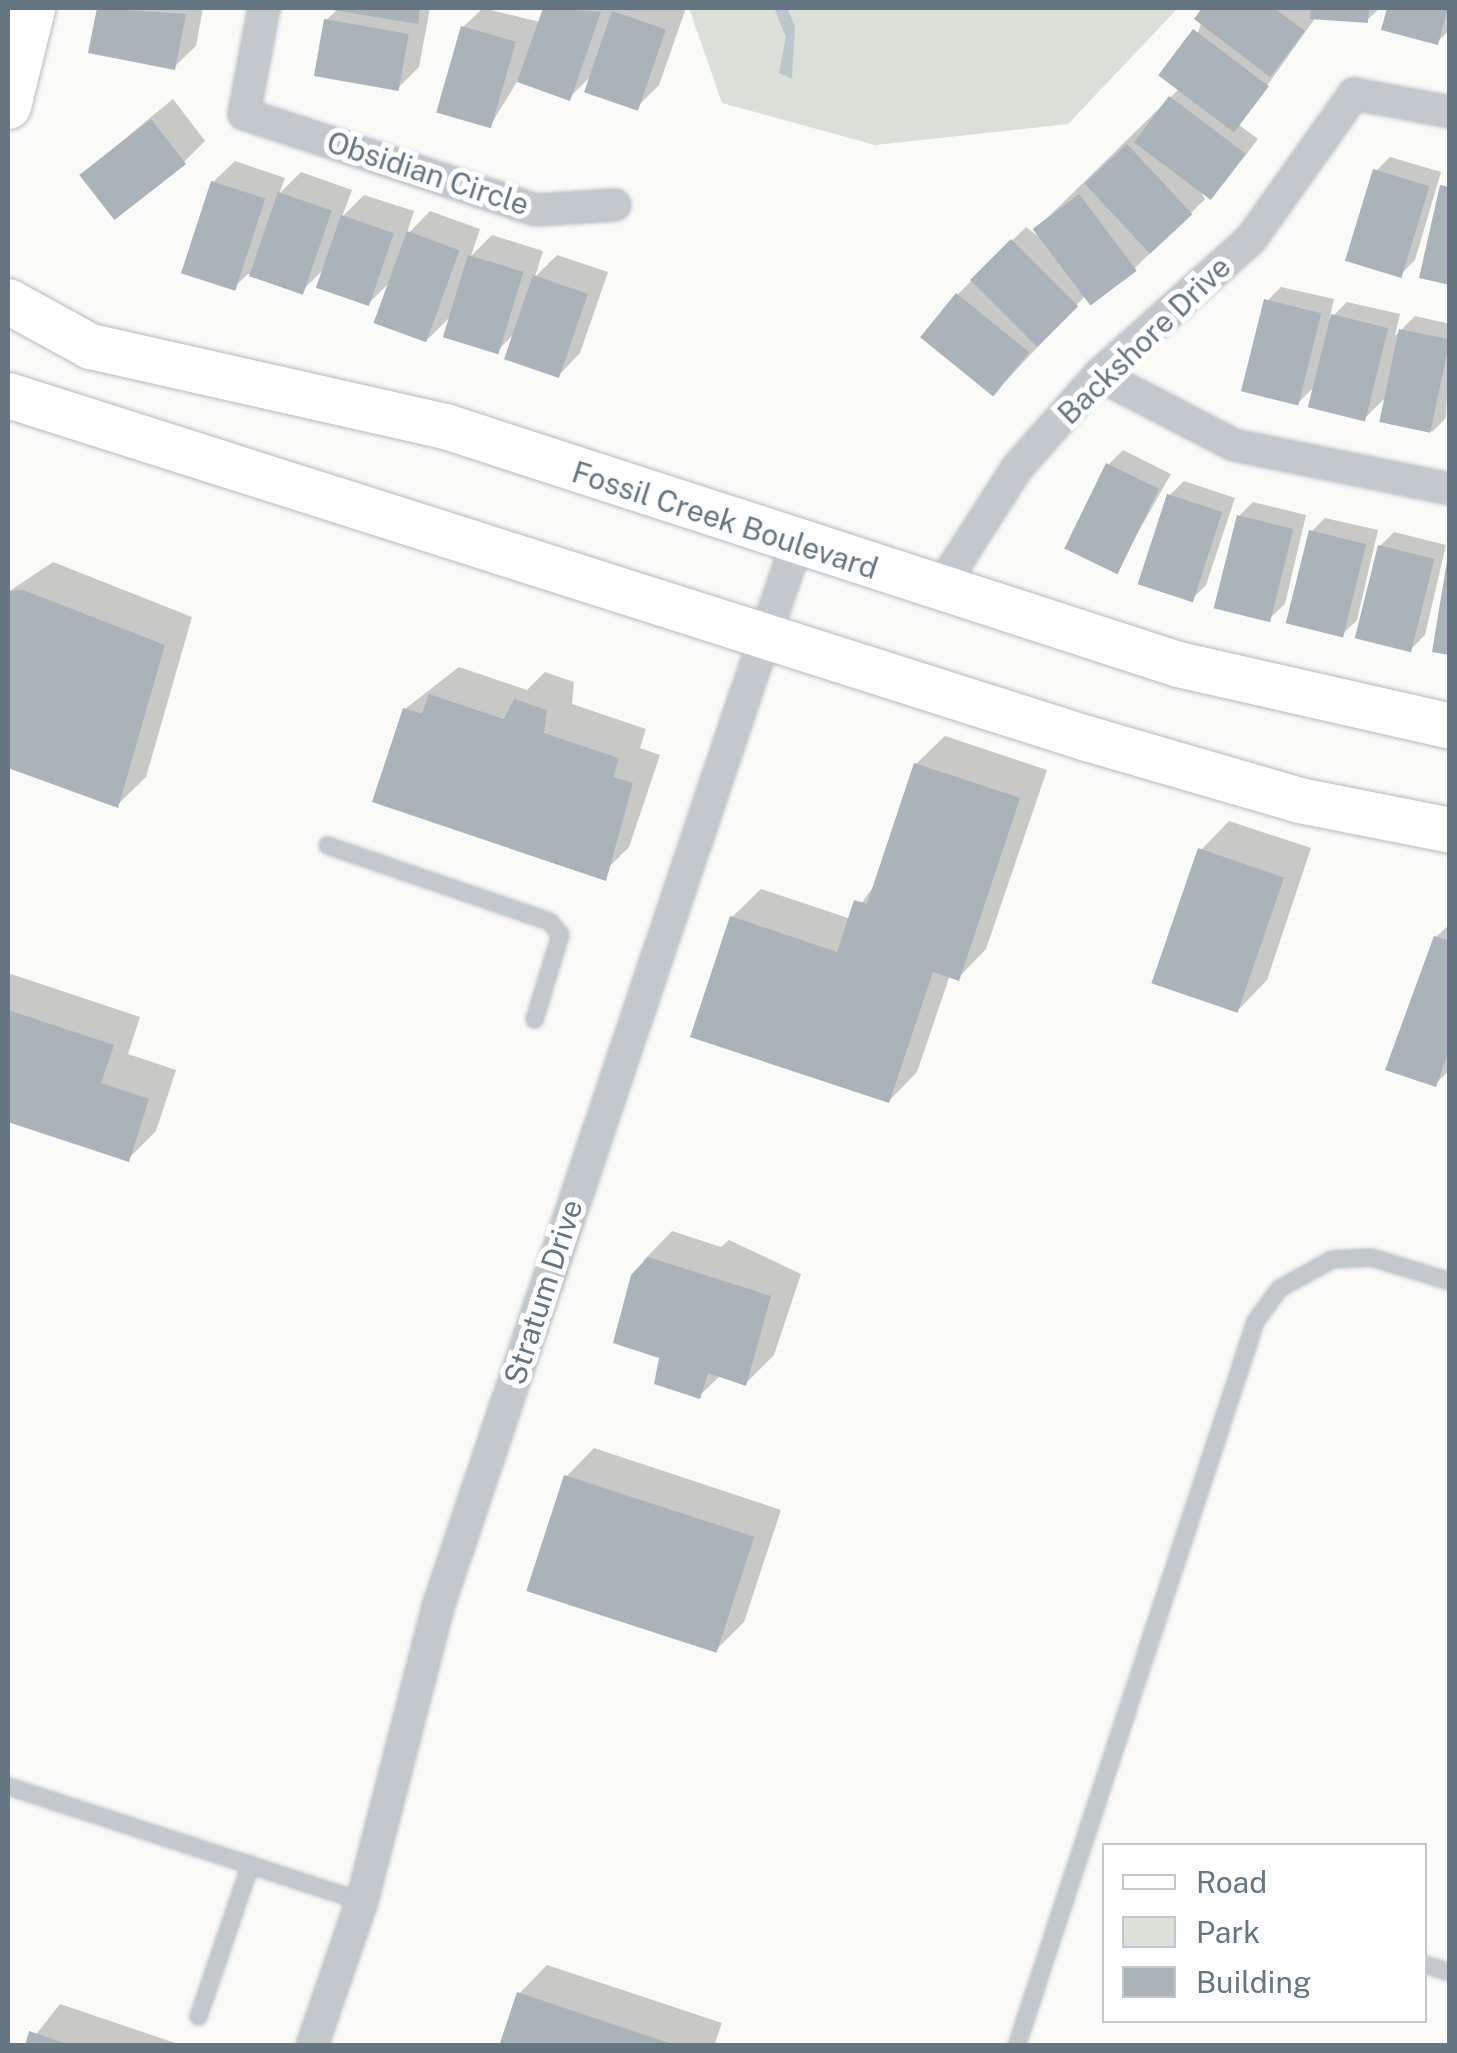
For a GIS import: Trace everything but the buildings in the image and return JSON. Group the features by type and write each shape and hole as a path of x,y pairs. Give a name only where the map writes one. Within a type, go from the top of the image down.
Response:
{"main road":[{"path":"8,106 32,8"},
{"name":"Fossil Creek Boulevard","path":"8,300 90,346 445,426 796,546 1178,664 1450,726"},
{"path":"8,394 1280,795 1450,830"}],"street":[{"name":"Obsidian Circle","path":"264,8 244,114 536,210 615,205"},
{"name":"Backshore Drive","path":"940,590 1017,468 1099,375 1250,239 1354,94 1450,112"},
{"path":"1099,375 1234,445 1450,489"},
{"name":"Stratum Drive","path":"312,2046 362,1901 438,1607 796,546"}],"lane":[{"path":"327,845 549,921 560,934 534,1020"},
{"path":"1016,2046 1255,1321 1287,1281 1332,1259 1371,1257 1450,1280"},
{"path":"8,1786 362,1901"},
{"path":"198,2016 250,1864"}],"green space":[{"path":"689,8 1178,8 1068,124 875,145 722,103"}],"shaded area":[{"path":"774,8 787,8 795,26 792,79 779,73 786,37"}]}
